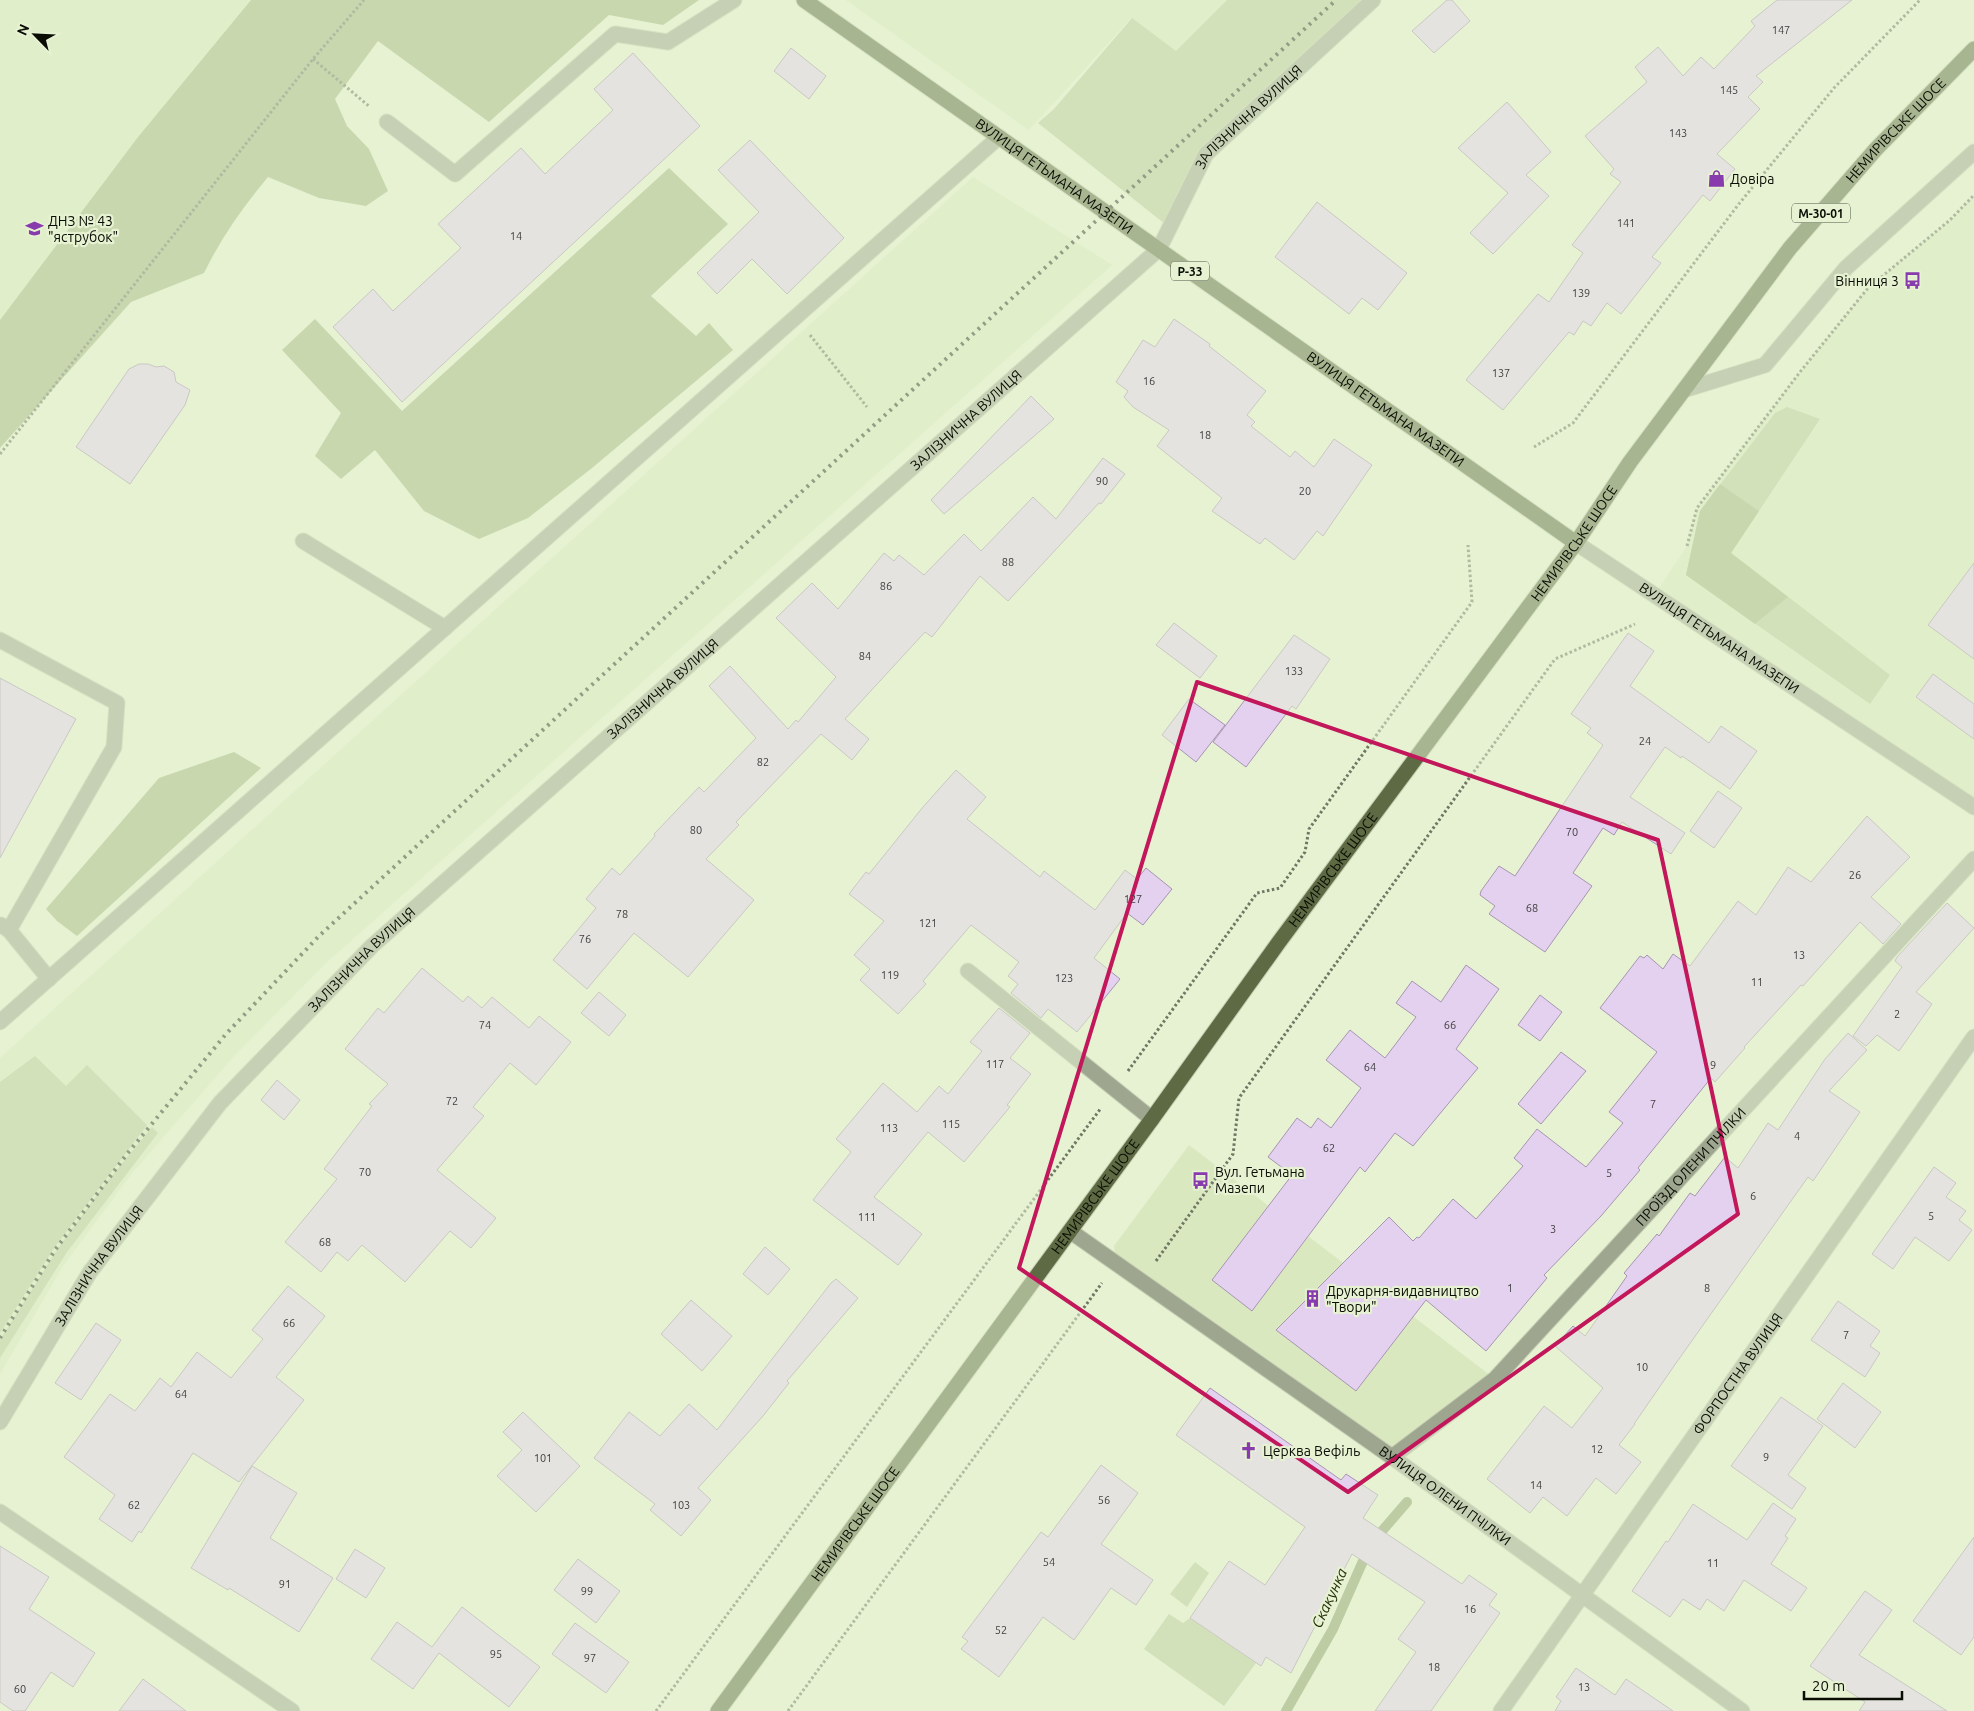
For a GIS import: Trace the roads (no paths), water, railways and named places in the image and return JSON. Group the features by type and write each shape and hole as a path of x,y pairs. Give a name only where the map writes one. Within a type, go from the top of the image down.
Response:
{"main road":[{"name":"ВУЛИЦЯ ГЕТЬМАНА МАЗЕПИ","path":"804,0 1576,542"},
{"name":"НЕМИРІВСЬКЕ ШОСЕ","path":"718,1711 1152,1119 1290,926 1576,542 1630,462 1790,248 1876,149 1974,48"}],"street":[{"path":"387,122 455,174 615,34 668,42 734,0"},
{"name":"ЗАЛІЗНИЧНА ВУЛИЦЯ","path":"0,1422 90,1272 220,1103 372,946 1159,249 1206,154 1373,0"},
{"path":"0,1022 999,137"},
{"path":"1684,390 1765,365 1846,268 1974,152"},
{"path":"303,542 445,628"},
{"name":"ВУЛИЦЯ ГЕТЬМАНА МАЗЕПИ","path":"1576,542 1974,807"},
{"path":"0,640 117,703 114,747 4,927 49,979"},
{"name":"ПРОЇЗД ОЛЕНИ ПЧІЛКИ","path":"1392,1457 1495,1378 1974,859"},
{"path":"968,971 1152,1119"},
{"name":"ФОРПОСТНА ВУЛИЦЯ","path":"1501,1711 1974,1036"},
{"name":"ВУЛИЦЯ ОЛЕНИ ПЧІЛКИ","path":"1070,1231 1392,1457 1742,1711"},
{"path":"0,1512 292,1711"}],"waterway":[{"name":"Скакунка","path":"1286,1711 1333,1629 1363,1561 1382,1531 1407,1502"}],"railway":[{"path":"0,1338 55,1250 127,1154 226,1034 319,936 1336,0"}],"place":[{"name":"Довіра","path":"1716,179"},
{"name":"ДНЗ № 43 \"яструбок\"","path":"34,229"},
{"name":"Вінниця 3","path":"1913,281"},
{"name":"Вул. Гетьмана Мазепи","path":"1201,1180"},
{"name":"Друкарня-видавництво \"Твори\"","path":"1312,1299"},
{"name":"Церква Вефіль","path":"1249,1451"}]}
